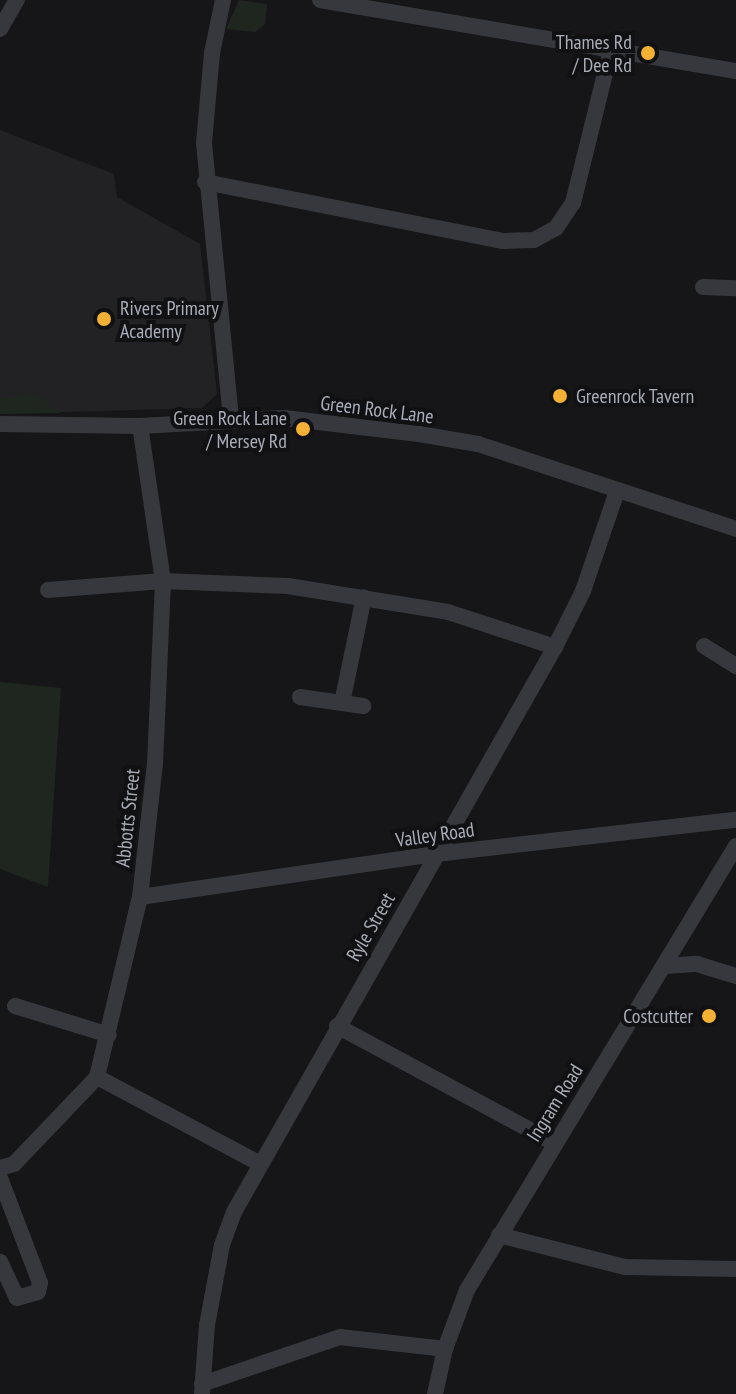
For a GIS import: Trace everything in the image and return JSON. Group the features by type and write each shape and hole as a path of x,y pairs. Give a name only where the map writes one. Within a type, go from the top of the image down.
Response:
{"street":[{"path":"0,29 17,0"},
{"path":"223,0 212,53 205,182 231,417"},
{"path":"320,0 736,71"},
{"path":"205,182 503,241 534,240 556,228 573,203 611,50"},
{"path":"703,287 736,288"},
{"name":"Green Rock Lane","path":"0,424 140,426 231,417 284,418 478,444 736,529"},
{"name":"Abbotts Street","path":"0,1168 14,1164 97,1077 140,897 155,764 163,581 140,426"},
{"name":"Ryle Street","path":"202,1389 222,1245 259,1163 555,647 583,591 617,491"},
{"path":"48,590 163,581 288,586 448,612 555,647"},
{"path":"342,703 364,597"},
{"path":"704,646 736,666"},
{"path":"300,697 363,706"},
{"name":"Valley Road","path":"140,897 436,854 736,820"},
{"name":"Ingram Road","path":"435,1394 445,1349 467,1290 736,846"},
{"path":"666,966 697,964 736,976"},
{"path":"15,1006 109,1035"},
{"path":"337,1026 554,1143"},
{"path":"97,1077 259,1163"},
{"path":"0,1178 40,1283 38,1292 17,1298 0,1262"},
{"path":"499,1235 625,1267 736,1269"},
{"path":"202,1389 340,1337 445,1349"}],"shaded area":[{"path":"239,0 267,4 265,24 255,32 226,29"},
{"name":"Rivers Primary Academy","path":"0,130 114,174 117,197 200,244 217,394 202,408 0,414"},
{"path":"34,393 60,413 0,414 0,399"},
{"path":"0,682 61,688 48,887 0,869"}],"place":[{"name":"Thames Rd / Dee Rd","path":"648,53"},
{"name":"Rivers Primary Academy","path":"104,319"},
{"name":"Greenrock Tavern","path":"560,396"},
{"name":"Green Rock Lane / Mersey Rd","path":"303,429"},
{"name":"Costcutter","path":"709,1016"}]}
